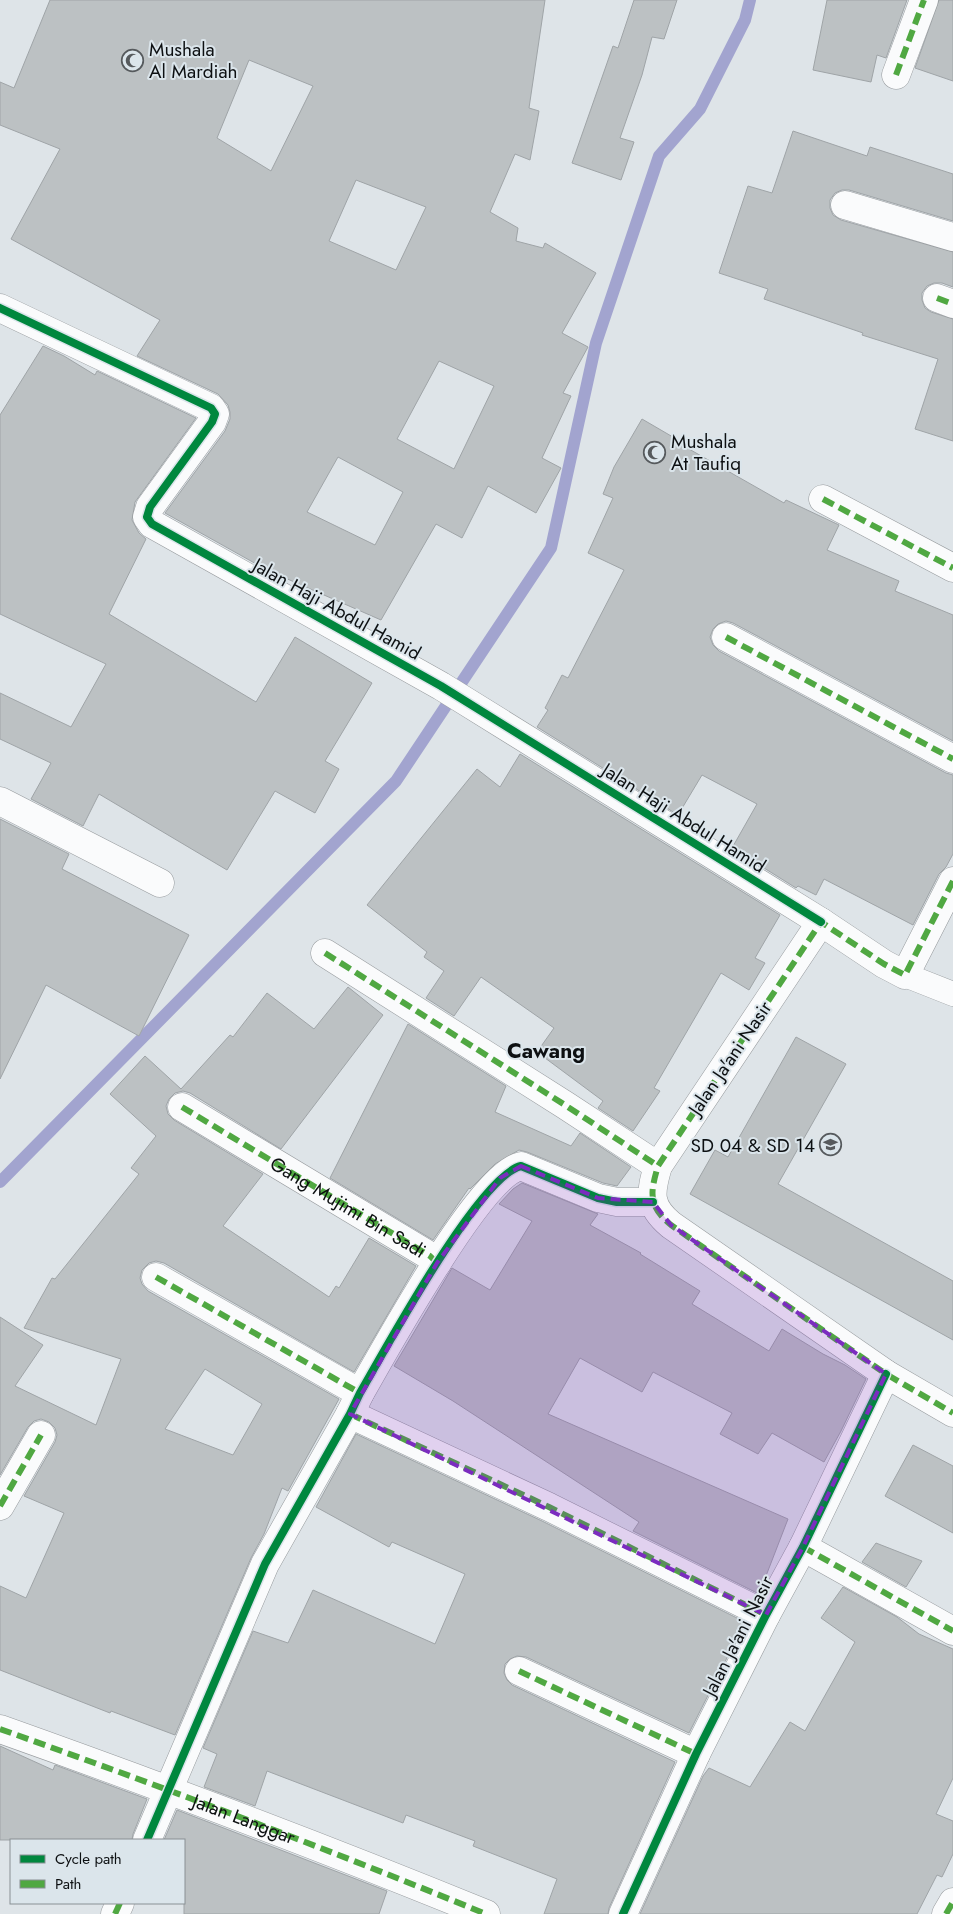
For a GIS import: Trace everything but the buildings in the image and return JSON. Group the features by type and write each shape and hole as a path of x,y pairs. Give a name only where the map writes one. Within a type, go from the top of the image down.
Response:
{"street":[{"path":"896,75 924,0"},
{"path":"845,205 953,237"},
{"name":"Jalan Haji Abdul Hamid","path":"0,308 210,408 215,414 212,422 150,507 148,517 152,524 441,686 821,922"},
{"path":"823,499 953,568"},
{"path":"726,637 953,759"},
{"path":"0,801 160,883"},
{"path":"821,922 884,964 905,975 953,881"},
{"name":"Jalan Ja'ani Nasir","path":"653,1202 652,1189 658,1166 821,922"},
{"path":"325,953 658,1166"},
{"name":"Gang Mujimi Bin Sadi","path":"182,1107 430,1256 437,1263 485,1194 500,1178 516,1167 521,1166 531,1169 598,1198 617,1202 653,1202"},
{"path":"653,1202 660,1215 671,1224 886,1374 953,1413"},
{"path":"147,1839 265,1564 437,1263"},
{"path":"156,1277 355,1404 549,1507 766,1615"},
{"name":"Jalan Ja'ani Nasir","path":"622,1914 696,1754 766,1615 803,1547 886,1374"},
{"path":"0,1506 41,1435"},
{"path":"803,1547 953,1631"},
{"path":"519,1670 696,1754"},
{"name":"Jalan Langgar","path":"0,1729 168,1789 367,1865 486,1914"},
{"path":"946,1914 953,1902"}],"lane":[{"path":"905,975 953,994"}],"highlighted area":[{"path":"521,1166 598,1198 653,1202 671,1225 886,1374 803,1547 766,1615 350,1414 437,1263 500,1178"}],"waterway":[{"path":"0,1182 396,781 551,548 596,343 659,156 700,109 745,20 750,0"}],"marked path":[{"path":"896,75 924,0"},
{"path":"937,298 953,304"},
{"path":"823,499 953,568"},
{"path":"726,637 953,759"},
{"path":"953,881 905,975 884,964 821,922 658,1166 653,1184 653,1198 658,1212 671,1225 886,1374 953,1413"},
{"path":"325,953 658,1166"},
{"path":"182,1107 430,1256 437,1263"},
{"path":"156,1277 360,1393"},
{"path":"350,1414 549,1507 766,1615"},
{"path":"0,1506 41,1435"},
{"path":"803,1547 953,1631"},
{"path":"519,1671 696,1754"},
{"path":"0,1729 365,1865 486,1914"},
{"path":"946,1914 953,1902"},
{"path":"115,1914 120,1904"}],"cycle path":[{"path":"0,308 211,408 215,414 212,422 150,507 147,517 152,524 441,686 821,922"},
{"path":"147,1839 265,1564 411,1305 458,1231 482,1200 503,1177 521,1166 598,1198 617,1202 653,1202"},
{"path":"623,1914 696,1754 766,1615 803,1547 886,1374"}],"place":[{"name":"Mushala Al Mardiah","path":"133,60"},
{"name":"Mushala At Taufiq","path":"655,452"},
{"name":"SD 04 & SD 14","path":"831,1145"}],"district":[{"name":"Cawang","path":"546,1051"}]}
